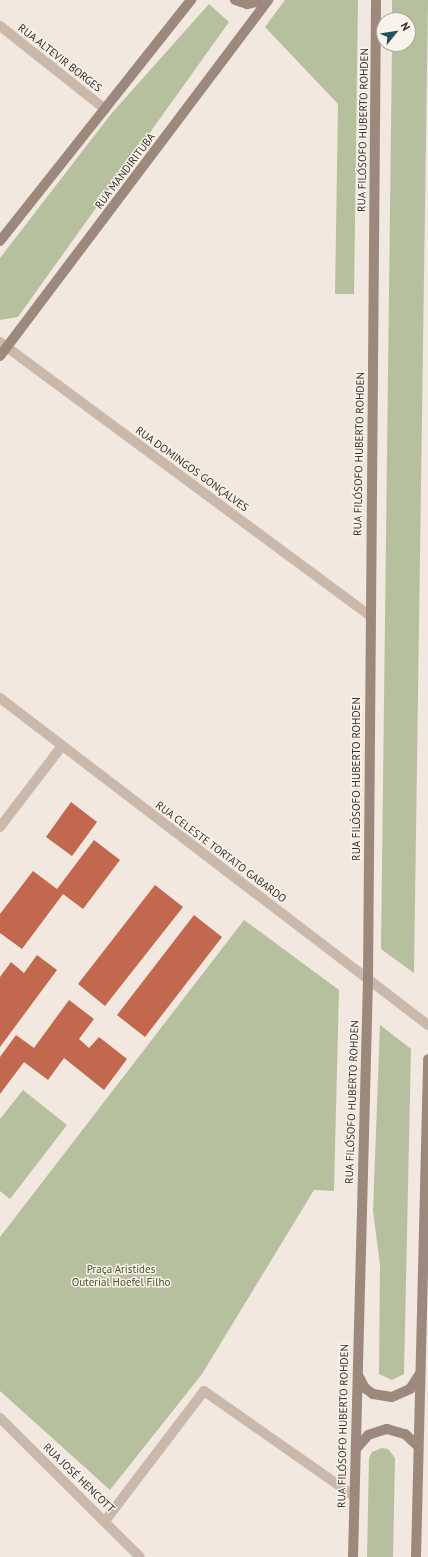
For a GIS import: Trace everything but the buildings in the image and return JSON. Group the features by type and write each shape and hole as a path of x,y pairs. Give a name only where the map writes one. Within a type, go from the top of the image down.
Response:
{"main road":[{"path":"0,241 191,0"},
{"path":"235,0 247,4 267,0"},
{"name":"RUA MANDIRITUBA","path":"0,356 3,345 267,0"},
{"name":"RUA FILÓSOFO HUBERTO ROHDEN","path":"353,1557 356,1449 356,1371 368,979 369,615 376,0"},
{"path":"416,1557 428,1060"},
{"path":"356,1371 359,1380 373,1394 392,1397 410,1389 420,1372"},
{"path":"356,1449 368,1435 387,1429 405,1434 418,1446"}],"street":[{"name":"RUA ALTEVIR BORGES","path":"0,26 105,109"},
{"name":"RUA DOMINGOS GONÇALVES","path":"3,345 369,615"},
{"name":"RUA CELESTE TORTATO GABARDO","path":"0,698 428,1025"},
{"path":"0,827 62,746"},
{"path":"105,1520 204,1391 354,1496"},
{"name":"RUA JOSÉ HENCOTT","path":"0,1418 105,1520 140,1557"}],"green space":[{"path":"285,0 358,0 354,294 335,294 338,104 265,27"},
{"path":"392,0 428,0 414,973 381,949 392,52 416,52 416,12 392,12"},
{"path":"209,4 229,22 18,317 0,320 0,258 111,114"},
{"name":"Praça Aristides Outerial Hoefel Filho","path":"244,920 339,990 334,1191 314,1190 202,1374 110,1490 0,1391 0,1237"},
{"path":"380,1025 411,1049 404,1374 392,1380 379,1374 380,1265 373,1211"},
{"path":"23,1090 67,1125 10,1199 0,1191 0,1119"},
{"path":"382,1448 388,1449 395,1458 393,1557 367,1557 369,1458 372,1452"}]}
